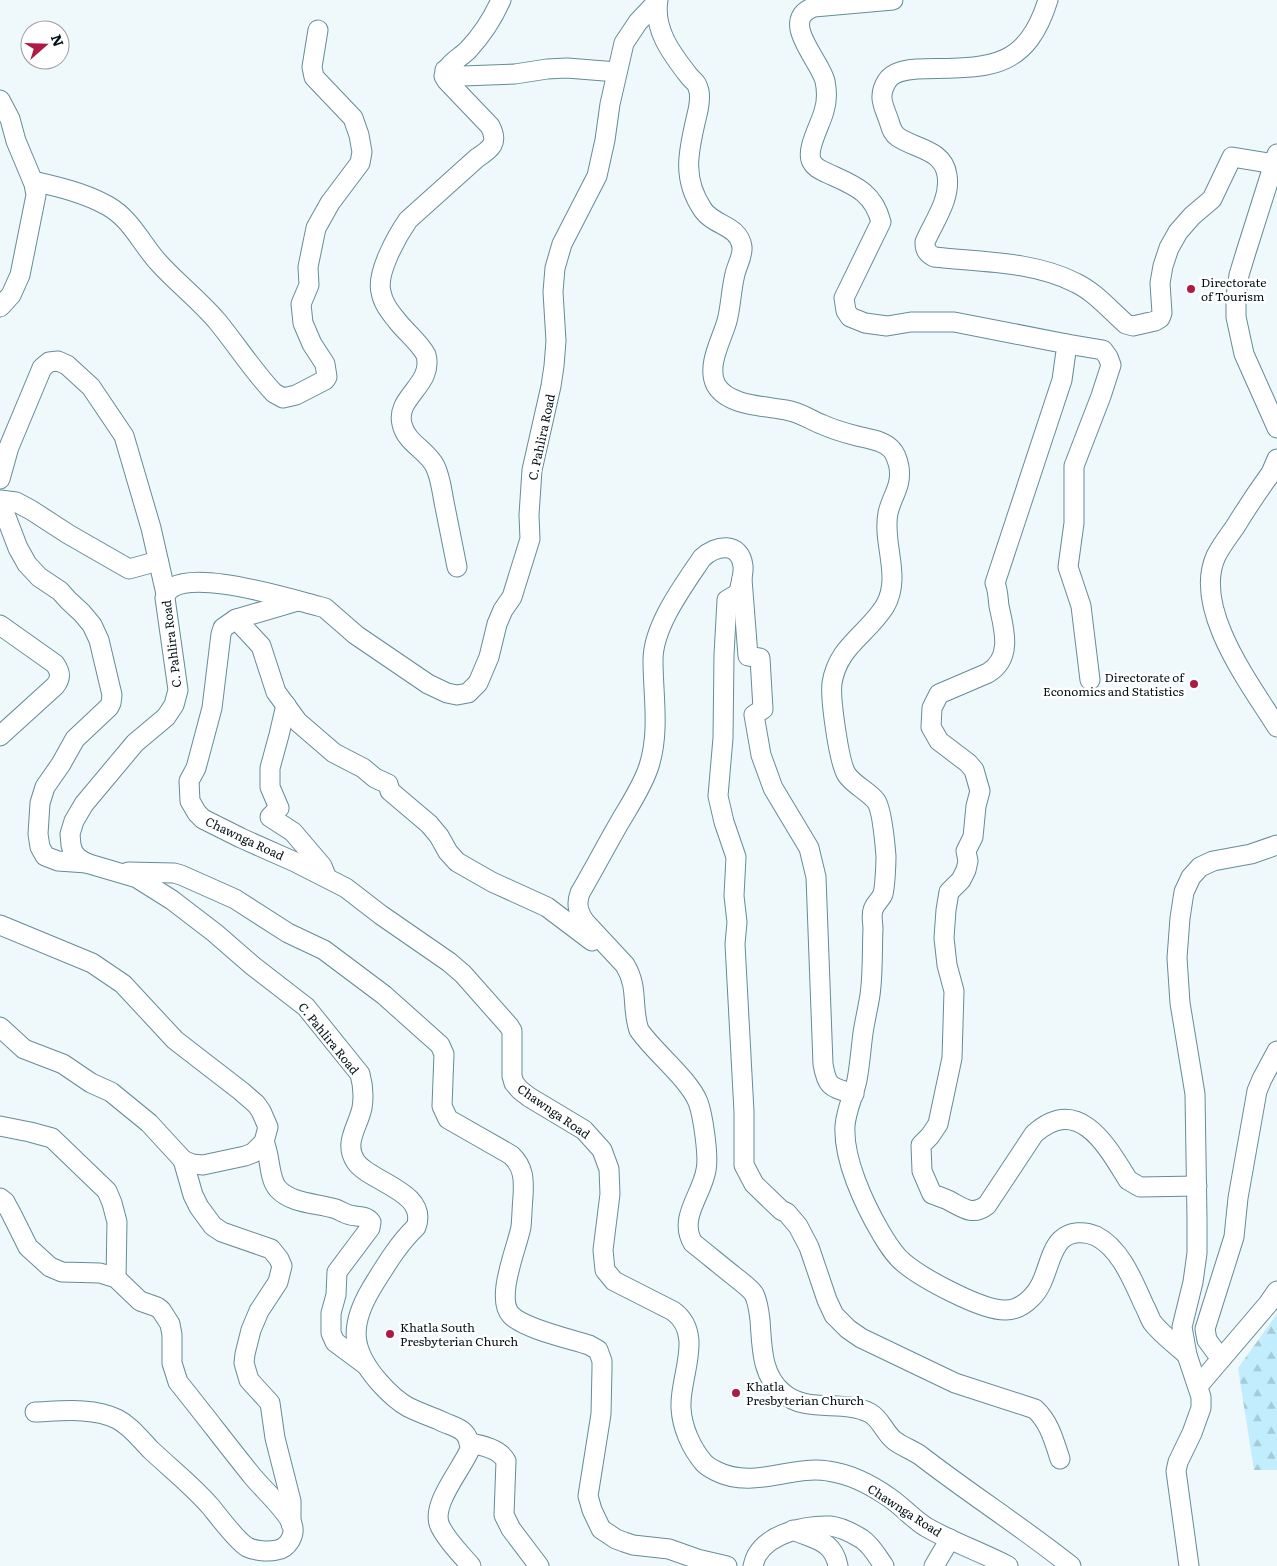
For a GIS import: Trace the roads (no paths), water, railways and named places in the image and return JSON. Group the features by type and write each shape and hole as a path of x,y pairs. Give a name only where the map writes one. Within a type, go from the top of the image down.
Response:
{"street":[{"path":"457,567 436,467 431,459 408,437 402,424 402,411 408,398 423,380 426,373 426,355 387,307 380,285 387,259 408,220 477,158 489,151 493,143 494,132 490,126 444,76 445,70 468,49 492,20 502,0"},
{"path":"892,0 814,7 805,10 800,18 803,38 822,71 826,88 825,111 811,148 810,159 818,169 853,185 868,196 879,212 881,222 844,298 846,311 850,317 857,320 887,326 911,322 954,322 1103,350 1108,357 1111,365 1074,466 1074,523 1068,567 1081,606 1090,680"},
{"path":"1048,0 1038,28 1032,37 1016,53 1006,59 982,66 908,70 892,76 886,82 882,103 894,133 899,138 930,151 944,165 947,173 948,182 944,201 925,242 925,248 934,257 1019,266 1046,272 1076,283 1095,296 1126,324 1133,326 1155,322 1162,313 1160,283 1169,248 1178,232 1192,216 1212,199 1232,157 1275,159 1239,275 1236,317 1244,354 1277,428"},
{"path":"657,1 656,18 663,38 698,86 700,100 689,149 687,170 692,188 705,214 719,224 731,227 740,239 743,252 735,272 726,323 716,354 713,370 716,385 727,396 756,407 788,410 836,429 882,443 892,450 897,459 899,470 898,488 888,515 892,568 890,596 883,609 842,656 835,669 831,697 840,756 845,773 860,789 877,802 882,813 886,857 883,894 873,909 871,992 854,1094 847,1113 845,1127 846,1146 851,1166 868,1210 883,1238 900,1260 930,1280 969,1299 991,1308 1004,1310 1016,1308 1028,1302 1037,1292 1057,1246 1063,1238 1074,1233 1093,1234 1106,1243 1122,1260 1152,1322 1187,1355"},
{"name":"C. Pahlira Road","path":"469,1443 460,1429 406,1406 385,1388 367,1366 359,1351 356,1330 360,1308 377,1276 416,1227 418,1217 416,1209 406,1195 361,1167 353,1156 350,1142 359,1118 363,1094 360,1074 306,1007 172,900 137,878 87,863 78,858 71,845 70,834 74,821 95,790 135,743 166,717 177,699 178,690 166,594 172,587 179,584 207,583 236,586 325,608 376,648 428,684 447,693 463,695 473,689 478,683 489,657 496,624 502,610 512,597 530,539 529,515 532,470 554,366 556,341 555,268 562,244 597,176 621,52 627,37 657,1"},
{"path":"33,181 83,194 109,207 120,215 141,237 165,270 200,302 216,320 274,393 283,398 289,398 325,380 328,373 325,364 312,344 302,315 301,304 309,285 308,267 316,228 330,203 360,163 362,152 353,118 314,77 312,66 318,30"},
{"path":"445,70 464,76 516,74 567,68 618,72"},
{"path":"0,307 11,295 20,275 36,195 33,181 3,115"},
{"path":"1067,344 1062,380 995,583 998,591 1004,635 1003,657 996,669 946,689 939,694 932,708 930,718 931,727 939,741 968,762 974,770 980,791 976,806 973,837 966,851 968,861 966,870 961,880 949,892 946,910 944,938 947,965 954,991 952,1058 938,1124 921,1145 922,1172 932,1194 962,1208 973,1211 980,1210 987,1205 1034,1134 1040,1129 1056,1122 1077,1121 1102,1140 1128,1180 1133,1184 1140,1187 1197,1186"},
{"path":"0,480 8,447 42,368 49,362 58,361 67,365 91,387 124,436 151,528 166,594"},
{"path":"1277,459 1271,473 1216,557 1212,574 1211,596 1216,618 1223,636 1277,726"},
{"path":"87,863 58,862 44,856 38,842 39,813 45,787 61,764 71,744 112,703 112,695 99,640 92,625 82,613 60,590 39,577 27,564 18,548 0,501 16,502 129,569 158,561"},
{"path":"1060,1459 1050,1430 1041,1415 1035,1410 955,1383 861,1338 840,1322 830,1307 809,1247 798,1226 787,1213 781,1210 754,1184 746,1171 743,1160 744,1112 736,944 737,922 734,896 736,865 734,850 724,822 718,796 723,738 724,648 727,600 739,593 744,568 738,554 731,549 723,547 708,552 670,606 658,636 653,658 655,672 655,732 649,765 638,790 580,893 578,900 580,914 584,922 630,973 635,988 636,1022 639,1030 693,1092 700,1109 708,1161 704,1178 690,1213 687,1229 689,1236 693,1243 753,1293 758,1309 765,1366 774,1384 783,1394 794,1401 855,1408 872,1414 896,1442 917,1453 943,1474 1028,1532 1071,1566"},
{"path":"742,578 748,656 760,658 763,709 754,714 762,755 773,788 809,848 816,877 823,1064 826,1078 833,1088 854,1094"},
{"path":"299,601 236,619 261,646 276,692 298,722 340,757 363,768 375,778 388,784 390,791 429,824 457,862 482,877 546,907 618,958"},
{"name":"Chawnga Road","path":"236,619 223,628 221,634 214,697 196,768 190,781 190,801 202,819 327,878 353,893 381,915 449,962 462,974 512,1031 512,1076 514,1083 524,1094 584,1130 602,1150 609,1169 610,1194 603,1258 605,1270 614,1281 673,1311 682,1320 686,1328 689,1346 681,1399 682,1416 686,1433 704,1464 722,1474 746,1478 763,1478 811,1470 829,1471 850,1477 885,1494 921,1524 1008,1566"},
{"path":"0,625 56,664 60,676 55,686 0,736"},
{"path":"286,705 270,768 270,787 279,808 270,817 293,832 322,866 327,878"},
{"path":"1189,1566 1176,1471 1201,1408 1201,1397 1187,1355 1182,1327 1193,1282 1197,1253 1197,1186 1195,1094 1180,1003 1178,967 1180,918 1184,892 1190,877 1200,867 1213,861 1251,854 1277,845"},
{"path":"120,872 174,873 235,899 288,932 324,950 384,995 440,1045 444,1054 442,1106 448,1119 517,1161 523,1173 521,1223 510,1268 505,1298 506,1307 512,1316 524,1324 594,1347 600,1355 603,1382 588,1496 601,1529 624,1542 670,1549 697,1559 727,1566"},
{"path":"0,925 92,963 123,984 175,1040 256,1104 262,1111 268,1127 264,1142 253,1153 245,1156 202,1165 192,1164 183,1160 149,1123 111,1092 91,1083 63,1064 24,1049 0,1027"},
{"path":"1221,1359 1207,1340 1205,1329 1234,1237 1238,1198 1257,1091 1277,1050"},
{"path":"0,1126 52,1138 107,1191 117,1222 116,1278"},
{"path":"264,1142 268,1148 273,1181 284,1194 308,1204 365,1217 371,1222 370,1228 337,1272 331,1320 331,1333 335,1342 367,1366"},
{"path":"35,1412 87,1412 118,1419 130,1428 208,1504 246,1546 256,1550 280,1550 287,1546 290,1541 293,1531 291,1501 275,1438 272,1410 267,1398 249,1380 244,1363 251,1330 259,1311 278,1282 282,1266 271,1250 222,1232 213,1226 193,1195 183,1160"},
{"path":"0,1198 5,1202 28,1247 50,1267 62,1272 100,1273 116,1278 140,1301 157,1307 166,1316 172,1335 172,1363 178,1382 292,1524"},
{"path":"1198,1386 1277,1291"},
{"path":"471,1566 443,1532 439,1525 438,1514 441,1503 467,1456 470,1449 469,1443 483,1445 503,1455 506,1461 504,1515 511,1528 539,1566"},
{"path":"753,1566 757,1555 769,1543 792,1530 831,1526 842,1529 866,1542 871,1546 884,1566"},
{"path":"792,1530 830,1547 836,1556 838,1566"},
{"path":"934,1566 950,1539"}],"place":[{"name":"Directorate of Tourism","path":"1191,289"},
{"name":"Directorate of Economics and Statistics","path":"1194,684"},
{"name":"Khatla South Presbyterian Church","path":"390,1334"},
{"name":"Khatla Presbyterian Church","path":"736,1393"}]}
